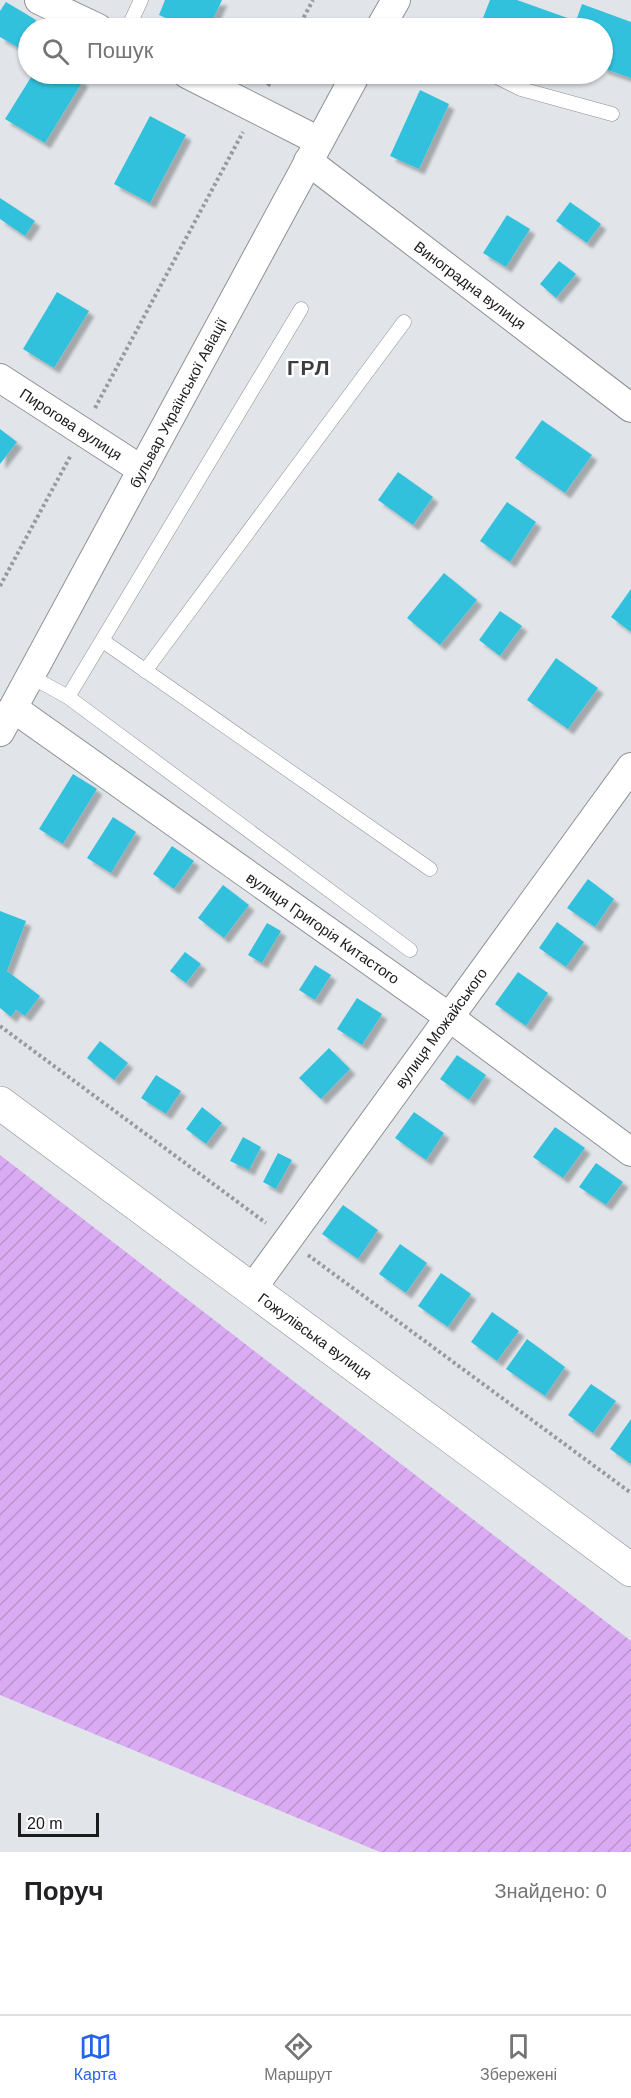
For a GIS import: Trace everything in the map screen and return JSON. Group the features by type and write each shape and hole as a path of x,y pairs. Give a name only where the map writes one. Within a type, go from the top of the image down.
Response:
{"street":[{"path":"39,0 77,18"},
{"name":"Виноградна вулиця","path":"208,84 255,108 314,151 631,408"},
{"name":"бульвар Української Авіації","path":"6,720 351,84"},
{"name":"Пирогова вулиця","path":"0,378 142,470"},
{"name":"вулиця Григорія Китастого","path":"6,720 449,1017 631,1152"},
{"name":"вулиця Можайського","path":"252,1289 631,767"},
{"name":"Гожулівська вулиця","path":"0,1103 631,1570"}],"lane":[{"path":"133,18 141,0"},
{"path":"511,84 521,89 612,114"},
{"path":"68,697 301,309"},
{"path":"145,671 404,322"},
{"path":"103,641 430,869"},
{"path":"30,676 68,697 410,950"}],"path":[{"path":"303,18 313,0"},
{"path":"0,586 268,84"},
{"path":"0,1026 631,1493"}],"shaded area":[{"path":"0,1155 631,1641 631,1852 380,1852 0,1695"}],"building":[{"path":"165,0 222,0 214,18 166,18 159,15"},
{"path":"490,0 517,0 568,18 483,18"},
{"path":"6,2 33,18 18,18 18,47 0,37 0,11"},
{"path":"582,4 631,22 631,78 613,72 613,18 577,18"},
{"path":"27,84 81,84 45,143 5,119"},
{"path":"420,90 449,104 419,169 390,156"},
{"path":"150,116 186,135 150,203 114,184"},
{"path":"0,198 35,221 25,236 0,219"},
{"path":"570,202 601,224 587,243 556,221"},
{"path":"507,215 530,229 506,267 483,253"},
{"path":"559,261 576,274 556,298 540,284"},
{"path":"57,292 89,311 54,368 23,349"},
{"path":"542,420 592,455 565,493 515,458"},
{"path":"0,429 17,442 0,464"},
{"path":"398,472 433,497 413,525 378,500"},
{"path":"507,502 536,522 510,562 480,541"},
{"path":"444,573 477,600 440,645 407,618"},
{"path":"631,589 631,632 611,617"},
{"path":"500,611 522,626 500,656 479,640"},
{"path":"556,658 598,688 568,729 527,700"},
{"path":"73,774 97,789 63,844 39,829"},
{"path":"113,817 136,832 111,873 87,858"},
{"path":"172,846 194,861 174,889 153,874"},
{"path":"588,879 614,899 595,927 567,908"},
{"path":"223,885 249,905 224,938 198,918"},
{"path":"0,911 26,921 7,971 40,996 25,1016 16,1010 11,1017 0,1008"},
{"path":"557,922 584,942 566,967 539,948"},
{"path":"267,923 281,931 262,963 248,955"},
{"path":"185,952 201,964 186,983 170,971"},
{"path":"315,965 331,975 315,1000 299,990"},
{"path":"518,972 548,993 526,1026 495,1004"},
{"path":"357,998 382,1014 362,1045 337,1029"},
{"path":"100,1041 128,1063 114,1080 87,1058"},
{"path":"329,1048 350,1069 321,1099 299,1078"},
{"path":"457,1055 486,1075 469,1100 440,1079"},
{"path":"156,1075 181,1091 166,1114 141,1098"},
{"path":"202,1107 222,1123 206,1144 186,1129"},
{"path":"414,1112 444,1133 426,1160 395,1138"},
{"path":"555,1127 585,1148 563,1178 533,1157"},
{"path":"243,1137 261,1147 249,1170 230,1161"},
{"path":"278,1153 292,1160 276,1189 263,1182"},
{"path":"596,1163 623,1182 606,1205 579,1187"},
{"path":"343,1205 378,1230 358,1259 322,1234"},
{"path":"400,1244 427,1263 406,1293 379,1274"},
{"path":"441,1273 471,1294 448,1327 418,1306"},
{"path":"492,1312 519,1331 497,1361 471,1342"},
{"path":"527,1339 565,1367 545,1396 506,1369"},
{"path":"591,1384 616,1401 593,1433 568,1415"},
{"path":"631,1419 631,1464 610,1449"}],"district":[{"name":"ГРЛ","path":"309,367"}]}
